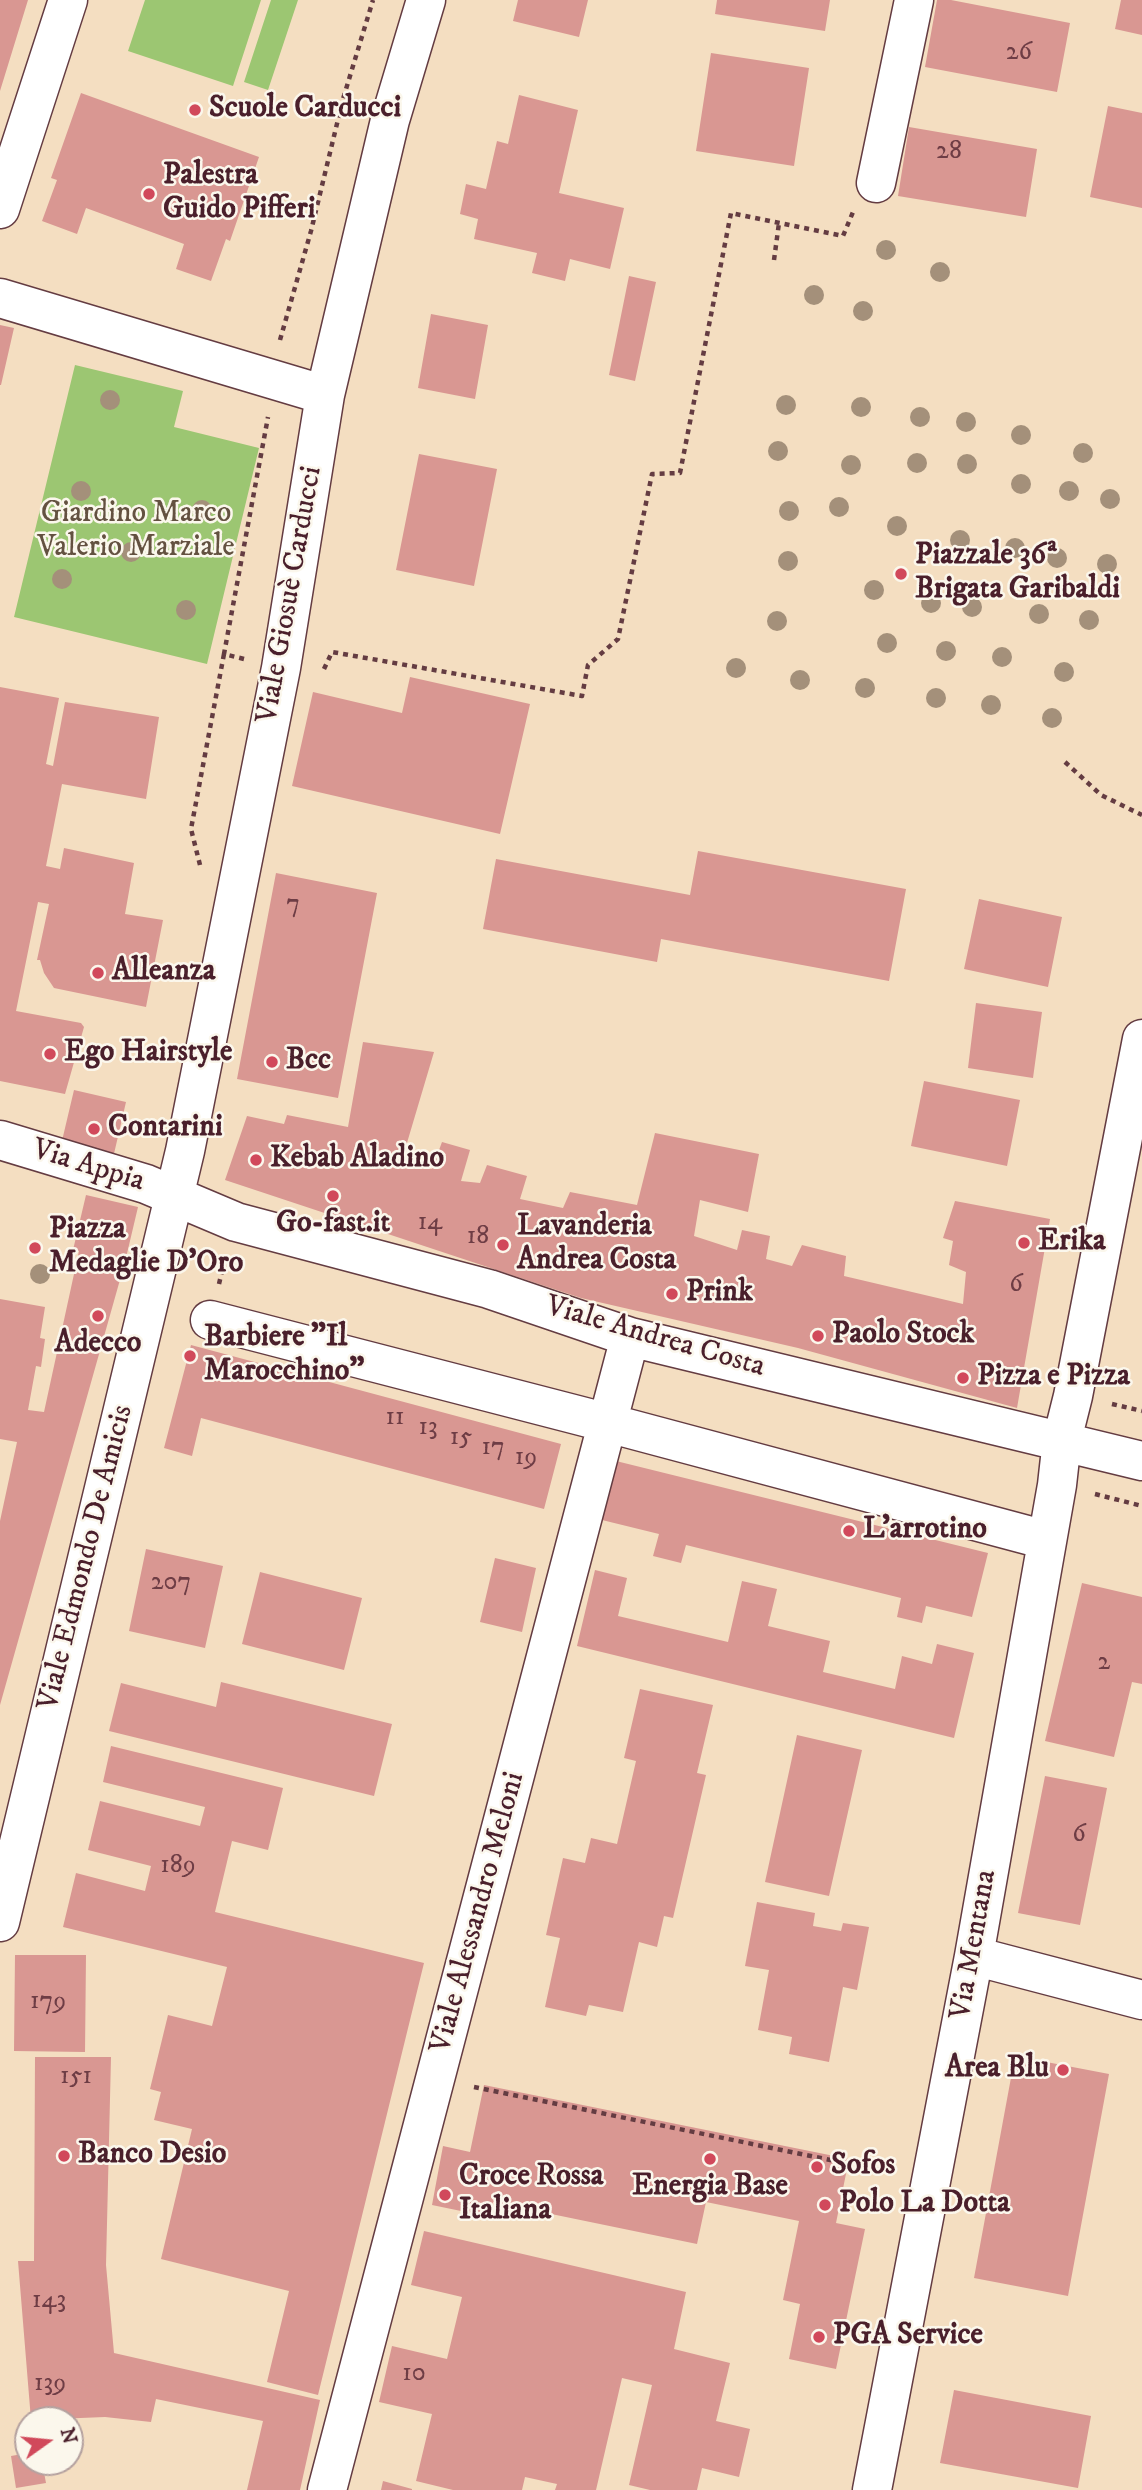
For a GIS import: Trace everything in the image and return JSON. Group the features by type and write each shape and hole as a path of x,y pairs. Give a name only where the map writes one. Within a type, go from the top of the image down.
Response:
{"street":[{"path":"0,209 68,0"},
{"name":"Viale Giosuè Carducci","path":"175,1194 281,668 325,395 390,120 426,0"},
{"path":"876,183 914,0"},
{"path":"0,298 325,395"},
{"name":"Via Mentana","path":"872,2490 974,1956 1062,1440 1073,1396 1142,1039"},
{"name":"Via Appia","path":"0,1140 175,1194"},
{"name":"Viale Andrea Costa","path":"175,1194 236,1222 489,1289 630,1337 1142,1461"},
{"name":"Viale Edmondo De Amicis","path":"0,1922 175,1194"},
{"path":"210,1320 1046,1540"},
{"name":"Viale Alessandro Meloni","path":"327,2490 630,1337"},
{"path":"974,1956 1142,2000"}],"path":[{"path":"373,0 343,99 311,231 270,379 268,421 224,654 281,668 323,671 332,652 582,696 588,665 618,639 652,474 680,473 732,213 843,236 856,204 876,183"},
{"path":"774,260 779,223"},
{"path":"1065,762 1101,796 1142,815"},
{"path":"1111,1404 1142,1411"},
{"path":"483,2089 895,2173"}],"green space":[{"path":"145,0 261,0 233,86 128,51"},
{"path":"271,0 298,0 268,90 244,82"},
{"name":"Giardino Marco Valerio Marziale","path":"75,365 183,391 174,427 259,448 207,664 14,617"}],"building":[{"path":"0,0 28,0 0,91"},
{"path":"518,0 588,0 579,37 513,21"},
{"path":"717,0 830,0 825,31 715,14"},
{"path":"937,0 951,0 1070,23 1057,92 925,67"},
{"path":"1121,0 1142,0 1142,35 1115,29"},
{"path":"711,53 809,68 794,166 696,151"},
{"name":"Palestra Guido Pifferi","path":"81,93 259,157 230,241 226,239 211,281 176,269 184,244 86,208 77,234 42,221 57,180 51,178"},
{"path":"519,95 578,110 559,193 624,208 610,269 570,259 565,281 532,273 537,253 474,239 478,219 460,214 466,184 486,189 497,141 508,144"},
{"path":"1108,106 1142,113 1142,208 1090,197"},
{"path":"909,127 1037,149 1026,217 898,196"},
{"path":"629,276 656,282 635,381 609,375"},
{"path":"431,314 488,325 475,399 418,388"},
{"path":"0,325 14,328 1,385 0,385"},
{"path":"419,454 497,469 474,586 396,570"},
{"path":"410,677 530,704 500,834 292,786 313,692 402,713"},
{"path":"0,687 59,698 46,764 53,766 65,702 159,717 146,799 62,784 46,866 60,869 64,848 134,863 125,914 163,920 146,1007 54,988 44,973 40,960 37,960 49,904 38,902 16,1011 81,1023 84,1027 65,1094 0,1081"},
{"path":"698,851 906,889 889,981 661,939 657,962 483,929 496,859 690,895"},
{"path":"276,873 377,893 338,1098 237,1079"},
{"path":"979,899 1062,917 1048,987 964,969"},
{"path":"976,1003 1042,1012 1033,1078 968,1068"},
{"path":"363,1042 434,1052 401,1163 432,1169 442,1142 470,1150 461,1181 480,1183 487,1165 527,1176 520,1199 563,1208 570,1192 637,1205 655,1133 759,1154 748,1212 700,1200 694,1236 737,1250 742,1230 770,1236 766,1259 792,1266 802,1245 846,1256 844,1276 963,1304 966,1272 949,1265 953,1241 943,1238 955,1201 1050,1219 1017,1408 798,1348 581,1298 225,1180 247,1116 284,1124 287,1115 348,1127"},
{"path":"924,1081 1020,1100 1007,1166 911,1146"},
{"path":"74,1090 126,1102 113,1158 61,1145"},
{"path":"86,1195 138,1207 125,1262 0,1705 0,1521 17,1442 0,1439 0,1299 45,1307 40,1338 45,1339 41,1367 36,1366 28,1410 44,1412 79,1251 73,1250"},
{"path":"191,1345 561,1444 544,1509 201,1418 192,1456 164,1448"},
{"path":"616,1461 988,1553 972,1617 926,1606 922,1623 897,1617 901,1598 686,1545 681,1563 653,1556 659,1534 602,1520"},
{"path":"146,1549 223,1566 205,1648 129,1631"},
{"path":"495,1558 536,1568 522,1632 480,1622"},
{"path":"595,1570 627,1578 618,1616 728,1642 742,1581 777,1589 768,1626 830,1641 823,1672 895,1689 902,1656 932,1664 937,1644 974,1653 954,1738 577,1646"},
{"path":"260,1572 362,1598 344,1670 242,1644"},
{"path":"1082,1583 1142,1597 1142,1684 1132,1682 1114,1757 1045,1741"},
{"path":"221,1682 392,1724 374,1796 109,1731 121,1683 216,1707"},
{"path":"640,1689 713,1705 697,1773 706,1775 673,1918 664,1916 657,1947 639,1942 623,2012 589,2005 586,2016 545,2007 560,1938 546,1935 563,1858 585,1863 591,1838 617,1844 636,1761 624,1758"},
{"path":"797,1735 862,1750 829,1896 765,1882"},
{"path":"111,1746 283,1788 268,1850 232,1841 215,1912 424,1963 318,2395 267,2382 289,2291 161,2259 192,2129 154,2120 161,2092 150,2089 168,2015 212,2026 227,1967 63,1927 76,1873 145,1891 151,1866 88,1850 100,1801 200,1826 205,1807 103,1782"},
{"path":"1045,1776 1107,1788 1080,1925 1018,1913"},
{"path":"757,1902 815,1913 813,1926 841,1931 843,1923 869,1927 857,1990 843,1987 829,2062 789,2054 792,2037 758,2030 769,1970 745,1966"},
{"path":"15,1955 86,1955 85,2052 14,2051"},
{"path":"1015,2056 1109,2074 1068,2296 974,2278"},
{"path":"35,2057 111,2057 106,2265 114,2353 320,2400 300,2490 247,2490 263,2421 156,2399 151,2422 105,2417 84,2418 84,2406 30,2406 18,2261 34,2261"},
{"path":"484,2085 849,2159 836,2223 865,2229 836,2369 789,2359 800,2304 783,2300 799,2221 706,2202 697,2244 493,2202 490,2217 432,2205 443,2146 470,2152"},
{"path":"424,2231 686,2292 674,2349 730,2363 716,2421 750,2429 739,2477 702,2468 697,2490 650,2490 629,2485 652,2385 622,2378 596,2490 555,2490 557,2484 525,2477 522,2490 453,2490 416,2481 432,2414 379,2402 392,2346 447,2359 462,2297 411,2285"},
{"path":"954,2390 1091,2416 1078,2488 940,2463"},
{"path":"14,2476 45,2476 46,2483 16,2488"},
{"path":"383,2481 412,2489 412,2490 381,2490"}],"place":[{"name":"Scuole Carducci","path":"195,110"},
{"name":"Palestra Guido Pifferi","path":"149,194"},
{"name":"Piazzale 36ª Brigata Garibaldi","path":"901,574"},
{"name":"Alleanza","path":"98,973"},
{"name":"Ego Hairstyle","path":"50,1054"},
{"name":"Bcc","path":"272,1062"},
{"name":"Contarini","path":"94,1129"},
{"name":"Kebab Aladino","path":"256,1160"},
{"name":"Go-fast.it","path":"333,1196"},
{"name":"Erika","path":"1024,1243"},
{"name":"Lavanderia Andrea Costa","path":"503,1245"},
{"name":"Piazza Medaglie D'Oro","path":"35,1248"},
{"name":"Prink","path":"672,1294"},
{"name":"Adecco","path":"98,1316"},
{"name":"Paolo Stock","path":"818,1336"},
{"name":"Barbiere \"Il Marocchino\"","path":"190,1356"},
{"name":"Pizza e Pizza","path":"963,1378"},
{"name":"L'arrotino","path":"849,1531"},
{"name":"Area Blu","path":"1063,2070"},
{"name":"Banco Desio","path":"64,2156"},
{"name":"Energia Base","path":"710,2159"},
{"name":"Sofos","path":"817,2167"},
{"name":"Croce Rossa Italiana","path":"445,2195"},
{"name":"Polo La Dotta","path":"825,2205"},
{"name":"PGA Service","path":"819,2337"}]}
